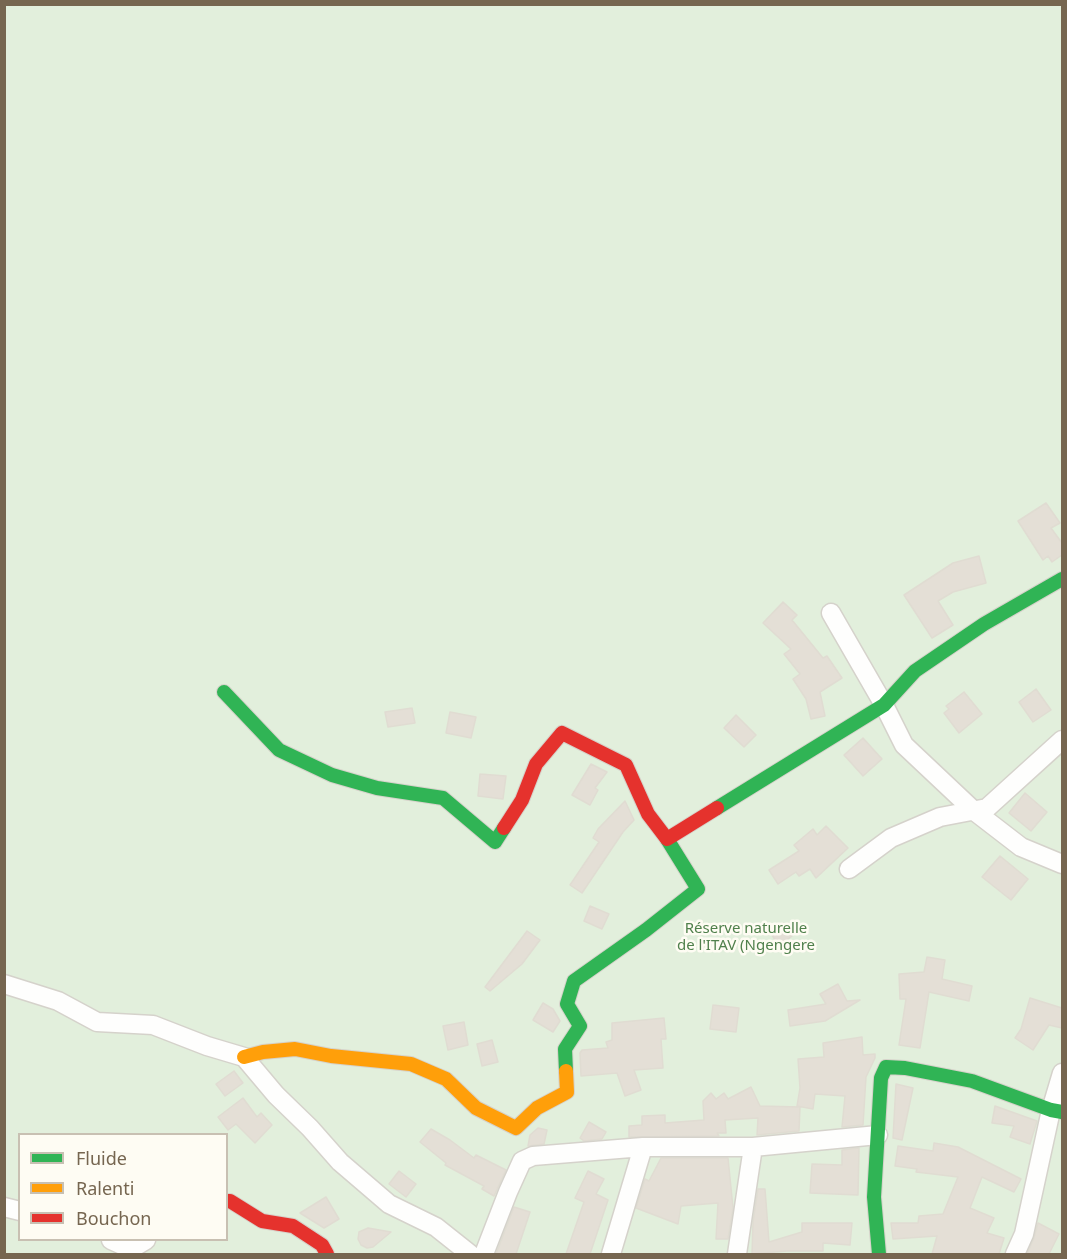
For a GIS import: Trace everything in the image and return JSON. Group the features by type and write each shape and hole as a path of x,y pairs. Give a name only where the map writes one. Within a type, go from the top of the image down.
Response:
{"street":[{"path":"667,839 884,705 915,671 984,624 1062,579"},
{"path":"831,613 884,705 904,745 973,810 1021,847 1062,864"},
{"path":"4,984 58,1001 97,1022 153,1025 207,1046 244,1056 295,1049 331,1056 411,1064 446,1079 476,1108 516,1128 537,1108 567,1092 565,1049 580,1026 567,1004 574,981 646,930 698,889 667,839 648,814 626,765 562,733 536,764 522,800 495,842 443,798 377,788 332,775 279,750 224,692"},
{"path":"849,869 891,838 940,817 987,808 1062,740"},
{"path":"244,1056 276,1095 340,1162 389,1204 436,1227 470,1254"},
{"path":"879,1254 874,1197 881,1078 886,1066 972,1081 1057,1111"},
{"path":"1016,1254 1024,1234 1057,1111 1062,1073"},
{"path":"484,1254 522,1161 533,1156 643,1147 753,1147 878,1135"},
{"path":"611,1254 643,1147"},
{"path":"736,1254 753,1147"},
{"path":"228,1201 262,1221 293,1226 322,1245 327,1254"},
{"path":"122,1241 138,1244 150,1254"}],"green space":[{"name":"Réserve naturelle de l'ITAV (Ngengere","path":"5,5 1062,5 1062,1254 5,1254"}],"building":[{"path":"1046,503 1060,523 1051,528 1062,543 1062,555 1052,562 1048,556 1043,560 1018,521"},
{"path":"979,556 986,583 953,592 938,601 953,625 932,638 904,595 953,563"},
{"path":"783,602 797,615 792,620 823,658 827,656 842,678 820,692 825,716 811,719 806,699 793,679 800,674 784,654 791,649 763,623"},
{"path":"1036,689 1051,710 1033,722 1019,702"},
{"path":"964,692 982,714 959,733 944,713 949,709 946,706"},
{"path":"412,708 415,723 388,727 385,712"},
{"path":"450,712 476,717 471,738 446,733"},
{"path":"736,715 756,735 744,747 724,728"},
{"path":"863,738 882,759 863,776 844,755"},
{"path":"591,764 607,772 595,788 598,790 590,805 572,795"},
{"path":"480,774 506,776 503,799 478,796"},
{"path":"1025,793 1047,812 1031,831 1009,813"},
{"path":"625,801 634,820 623,832 582,893 570,885 599,842 593,838 598,829"},
{"path":"826,826 848,848 816,878 810,869 799,876 796,872 778,884 769,870 799,851 794,845 813,829 817,835"},
{"path":"1000,856 1028,879 1011,900 982,877"},
{"path":"590,906 609,914 602,929 584,921"},
{"path":"783,923 792,936 779,946 770,932"},
{"path":"527,931 540,940 522,964 490,991 485,987"},
{"path":"927,957 945,960 942,979 972,986 969,1001 929,992 920,1048 899,1045 906,999 900,999 899,974 924,972"},
{"path":"838,984 847,1001 860,1000 825,1021 790,1026 788,1010 826,1004 820,994"},
{"path":"1030,998 1062,1008 1062,1028 1049,1025 1033,1050 1015,1038 1021,1029"},
{"path":"543,1003 553,1009 560,1021 553,1032 533,1020"},
{"path":"713,1005 739,1008 736,1032 710,1029"},
{"path":"664,1018 666,1039 661,1039 663,1068 634,1070 641,1090 625,1096 617,1073 581,1076 580,1053 582,1050 608,1048 606,1042 612,1040 612,1023"},
{"path":"464,1022 468,1045 448,1050 443,1026"},
{"path":"862,1037 863,1055 875,1054 866,1077 863,1125 842,1127 845,1096 815,1094 813,1109 797,1106 800,1088 798,1059 824,1057 823,1043"},
{"path":"492,1040 498,1062 482,1066 477,1044"},
{"path":"234,1071 243,1083 225,1096 216,1084"},
{"path":"896,1084 913,1088 902,1140 893,1138"},
{"path":"751,1087 760,1106 800,1107 799,1131 757,1135 758,1118 725,1120 726,1133 717,1133 719,1136 629,1137 629,1126 642,1125 642,1116 665,1115 665,1123 704,1120 703,1101 711,1093 716,1099 724,1093 728,1099"},
{"path":"243,1098 257,1117 261,1113 272,1125 255,1143 236,1124 228,1130 218,1117"},
{"path":"995,1106 1037,1121 1030,1144 1010,1137 1014,1126 992,1123"},
{"path":"589,1122 606,1132 602,1139 584,1141 580,1138"},
{"path":"538,1128 547,1130 544,1144 528,1146 530,1135"},
{"path":"431,1129 474,1158 476,1155 506,1170 494,1196 482,1189 484,1186 445,1165 446,1163 420,1142"},
{"path":"934,1143 958,1147 1021,1179 1014,1192 982,1177 970,1208 994,1218 987,1233 1004,1238 999,1254 932,1254 937,1236 893,1239 891,1223 918,1223 919,1216 943,1214 958,1177 916,1172 917,1169 895,1166 898,1146 933,1151"},
{"path":"859,1148 858,1195 810,1193 812,1164 842,1165 842,1150"},
{"path":"661,1158 728,1158 733,1208 728,1239 716,1239 718,1203 681,1206 678,1224 636,1208 645,1179 649,1181"},
{"path":"399,1171 416,1184 406,1197 389,1184"},
{"path":"588,1171 604,1179 596,1194 608,1200 590,1254 566,1254 584,1202 575,1198"},
{"path":"758,1189 765,1189 769,1242 802,1232 802,1223 852,1223 850,1245 823,1243 823,1251 752,1254 753,1222"},
{"path":"326,1197 339,1219 324,1228 300,1213"},
{"path":"514,1207 530,1212 516,1254 496,1254"},
{"path":"1038,1223 1059,1234 1049,1254 1027,1254 1034,1238"},
{"path":"368,1228 391,1232 373,1247 367,1248 361,1245 358,1239 359,1232"}],"traffic: fast":[{"path":"717,808 884,705 915,671 984,624 1062,579"},
{"path":"224,692 279,750 332,775 377,788 443,798 495,842 504,828"},
{"path":"566,1071 565,1049 580,1026 567,1004 574,981 646,930 698,889 667,839"},
{"path":"879,1254 874,1197 881,1078 886,1067 905,1068 972,1081 1062,1112"}],"traffic: slow":[{"path":"244,1057 263,1052 295,1049 331,1056 411,1064 446,1079 476,1108 516,1128 537,1108 567,1092 566,1071"}],"traffic: jam":[{"path":"504,828 522,800 536,764 562,733 626,765 648,814 667,839 717,808"},
{"path":"228,1201 262,1221 293,1226 322,1245 327,1254"}]}
